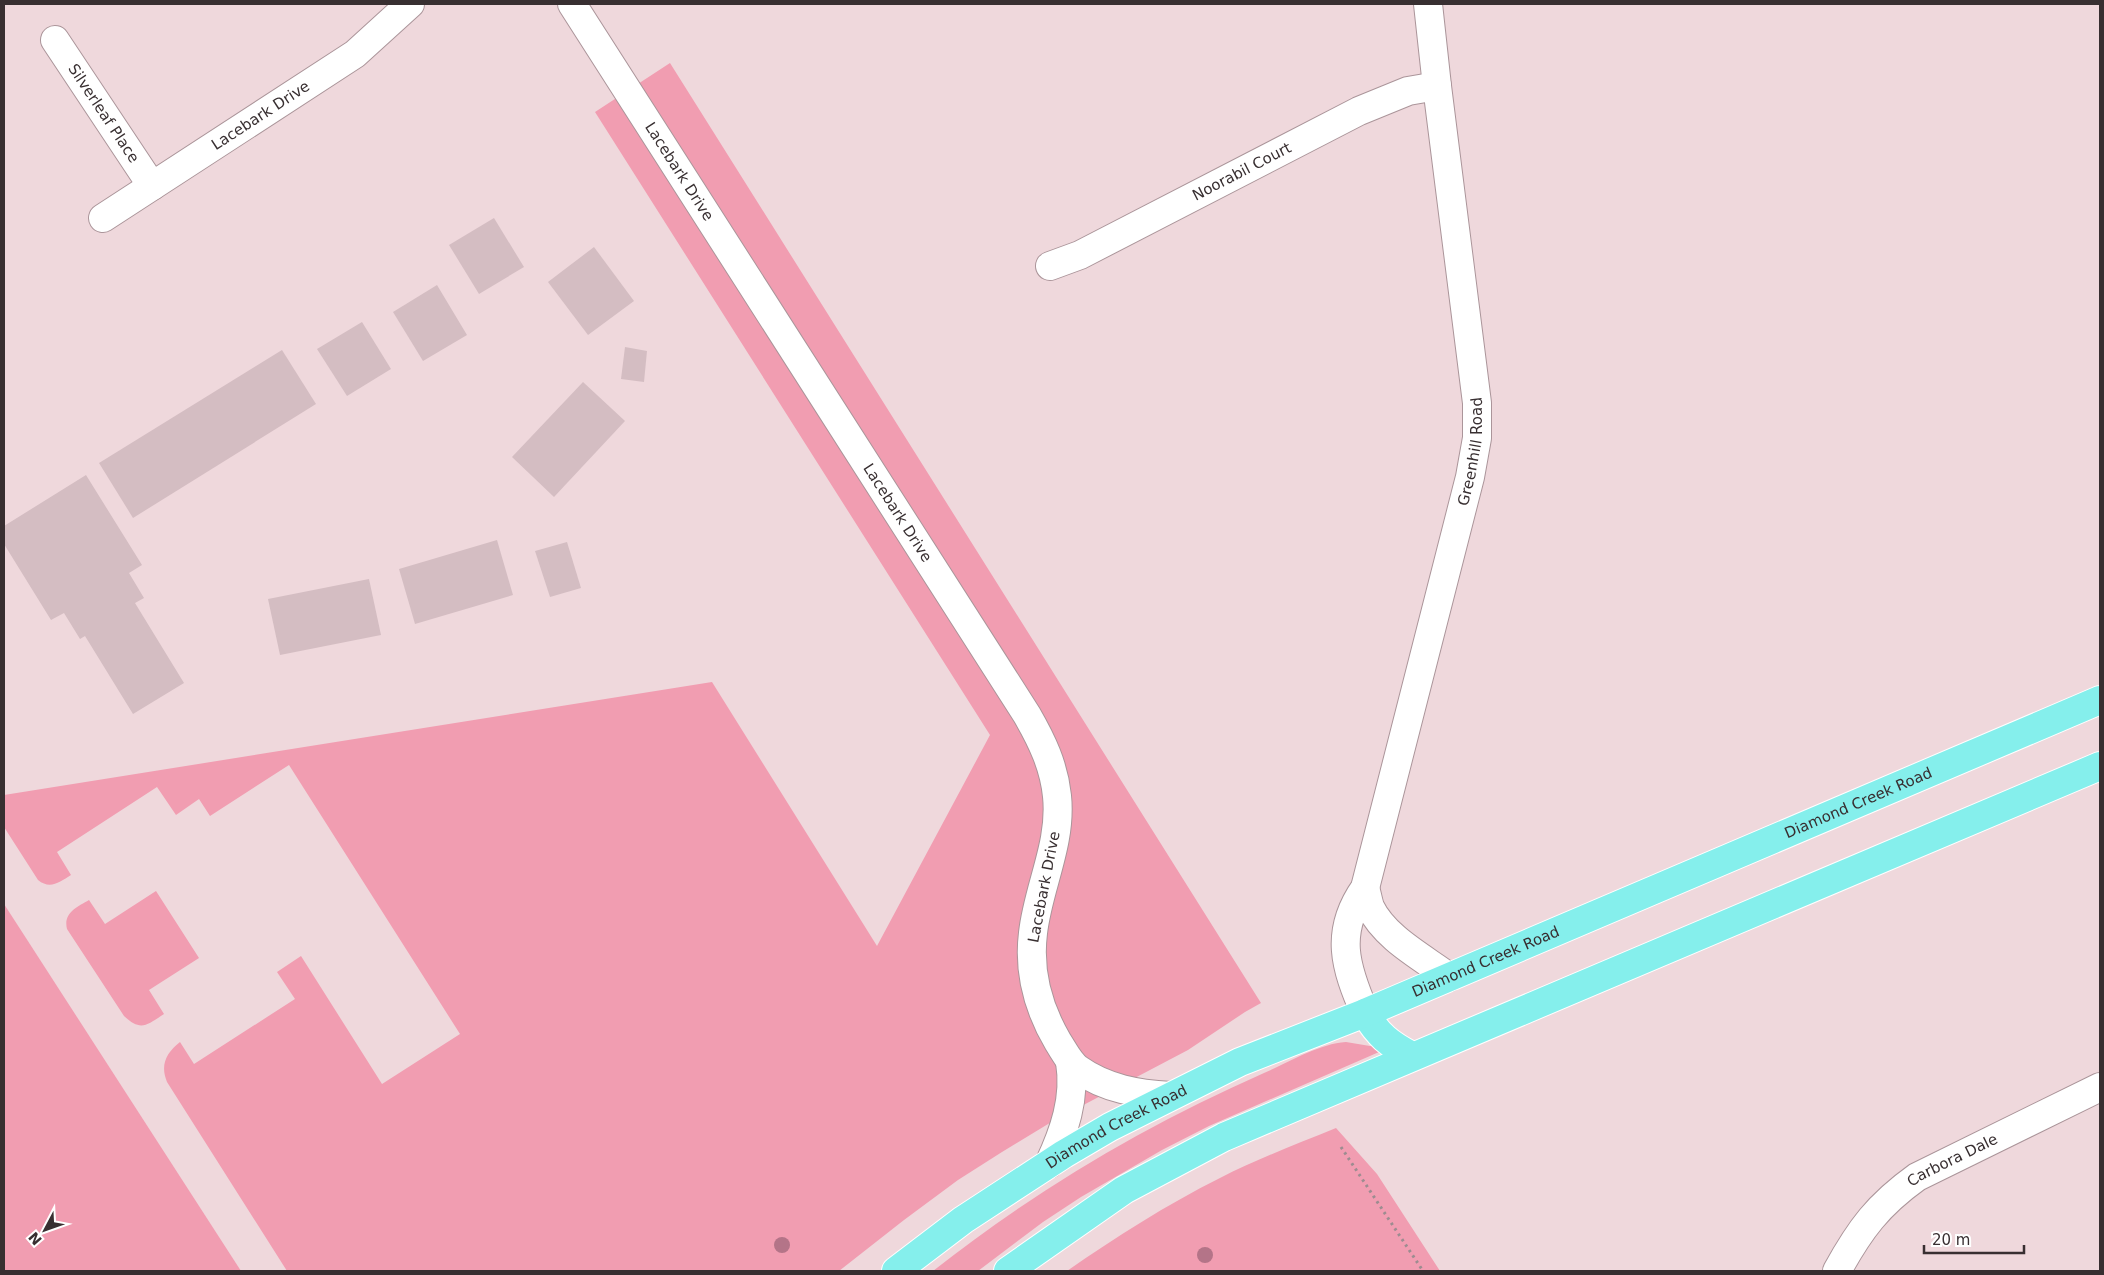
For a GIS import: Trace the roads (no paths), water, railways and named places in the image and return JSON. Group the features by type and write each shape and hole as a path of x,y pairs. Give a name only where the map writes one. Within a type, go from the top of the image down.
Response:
{"main road":[{"name":"Diamond Creek Road","path":"896,1271 963,1220 1048,1164 1110,1127 1240,1062 1364,1013 2100,700"},
{"path":"1010,1270 1100,1205 1150,1175 1254,1123 2100,766"},
{"name":"Greenhill Road","path":"1364,1013 1376,1032 1395,1047 1412,1056"}],"street":[{"name":"Lacebark Drive","path":"102,218 354,54 410,4"},
{"name":"Lacebark Drive","path":"572,4 1027,715 1043,743 1053,768 1057,798 1056,825 1052,852 1033,932 1032,974 1041,1007 1051,1030 1070,1062 1072,1070 1070,1103 1061,1136 1048,1164"},
{"name":"Greenhill Road","path":"1364,1013 1350,979 1344,946 1348,920 1365,888 1470,477 1477,438 1476,403 1470,346 1428,4"},
{"name":"Silverleaf Place","path":"54,40 152,186"},
{"name":"Noorabil Court","path":"1050,266 1080,255 1359,111 1408,91 1437,86"},
{"path":"1365,888 1370,906 1388,930 1405,945 1449,977"},
{"name":"Lacebark Drive","path":"1070,1062 1090,1077 1110,1086 1142,1093 1171,1096"},
{"name":"Carbora Dale","path":"1837,1271 1862,1229 1877,1210 1896,1192 1917,1177 2100,1087"}]}
